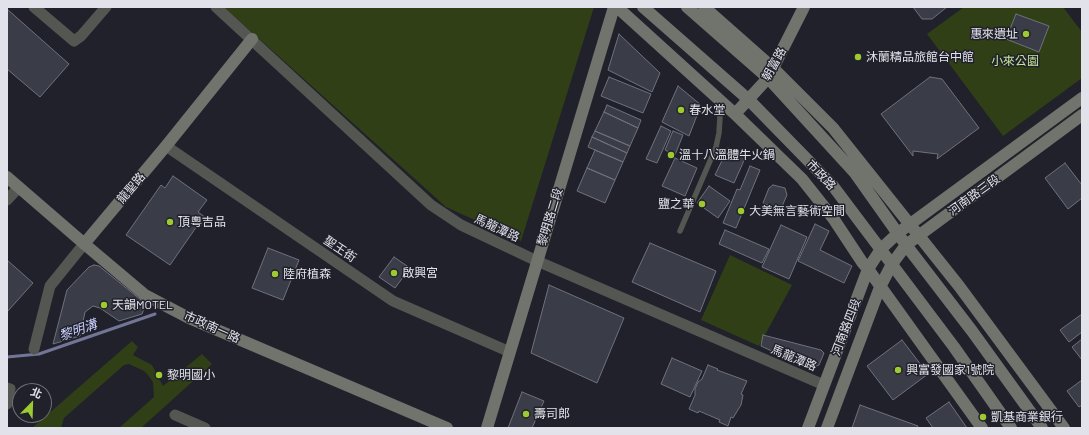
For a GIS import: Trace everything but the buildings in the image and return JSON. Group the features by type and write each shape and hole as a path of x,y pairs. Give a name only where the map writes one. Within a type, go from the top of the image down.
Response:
{"street":[{"path":"34,7 74,40 80,36 106,7"},
{"name":"馬龍潭路","path":"216,7 431,205 461,225 537,261 824,385"},
{"name":"市政路","path":"615,7 735,114 802,179 833,218 862,262 982,428"},
{"name":"黎明路二段","path":"488,428 537,261 615,7"},
{"name":"市政路","path":"643,7 749,100 833,186 881,249 1011,428"},
{"path":"686,7 771,73 855,173 906,245 972,331 1042,428"},
{"path":"704,7 771,73 833,128 920,235 1064,428"},
{"name":"朝富路","path":"735,114 749,100 771,73 804,7"},
{"name":"龍聖路","path":"34,349 50,286 252,39"},
{"name":"河南路三段","path":"898,233 1082,98"},
{"name":"河南路三段","path":"880,287 892,264 906,245 1082,115"},
{"name":"聖王街","path":"166,146 393,301 510,352"},
{"name":"市政南一路","path":"7,177 145,295 189,318 447,428"},
{"path":"7,200 19,187"},
{"name":"河南路四段","path":"808,428 868,269 881,249 898,233"},
{"name":"河南路四段","path":"827,428 880,287"},
{"path":"7,388 10,389 7,404"},
{"path":"175,415 206,428"}],"lane":[{"path":"680,231 716,147 720,133 720,117 716,97"}],"green space":[{"path":"224,7 594,7 521,241 446,207"},
{"name":"小來公園","path":"964,7 1063,7 1082,32 1082,78 1003,136 927,34"},
{"path":"730,255 792,285 759,346 701,320"},
{"path":"132,341 138,347 133,355 152,365 163,386 202,354 212,364 141,428 119,428 154,397 153,382 148,375 144,371 129,364 124,365 64,418 61,428 32,428 38,423 52,423 52,411"}],"waterway":[{"name":"黎明溝","path":"7,357 39,354 155,314"}],"place":[{"name":"惠來遺址","path":"1026,34"},
{"name":"沐蘭精品旅館台中館","path":"858,57"},
{"name":"春水堂","path":"681,110"},
{"name":"溫十八溫體牛火鍋","path":"671,155"},
{"name":"鹽之華","path":"702,204"},
{"name":"大美無言藝術空間","path":"741,211"},
{"name":"頂粵吉品","path":"170,222"},
{"name":"啟興宮","path":"394,273"},
{"name":"陸府植森","path":"275,274"},
{"name":"天韻MOTEL","path":"104,305"},
{"name":"興富發國家1號院","path":"898,370"},
{"name":"黎明國小","path":"159,375"},
{"name":"壽司郎","path":"526,414"},
{"name":"凱基商業銀行","path":"983,417"}]}
